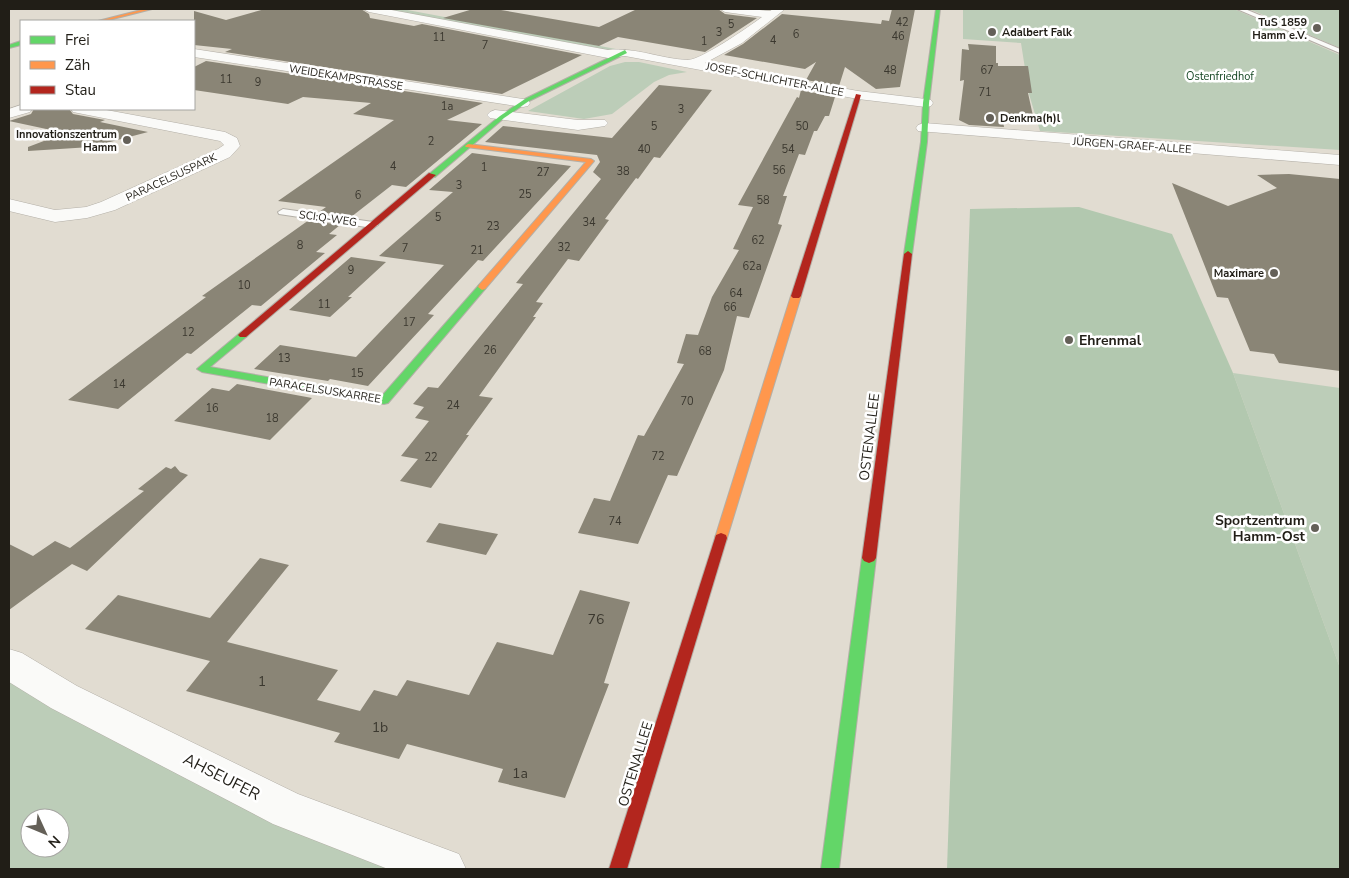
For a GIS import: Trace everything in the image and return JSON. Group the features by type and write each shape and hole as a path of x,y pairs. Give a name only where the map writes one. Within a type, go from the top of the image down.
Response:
{"street":[{"path":"104,20 150,9"},
{"name":"JOSEF-SCHLICHTER-ALLEE","path":"369,9 608,54 624,52 858,95 926,103"},
{"name":"JOSEF-SCHLICHTER-ALLEE","path":"412,9 622,48 624,52"},
{"path":"725,9 776,12"},
{"name":"OSTENALLEE","path":"830,869 938,9"},
{"path":"693,64 738,40 776,12"},
{"name":"PARACELSUSKARREE","path":"468,146 591,161 384,402 202,369 500,119 523,103 624,52"},
{"name":"WEIDEKAMPSTRASSE","path":"195,53 523,103"},
{"name":"OSTENALLEE","path":"618,869 858,95"},
{"path":"499,99 482,112 500,119 578,125 600,123"},
{"path":"9,114 21,110"},
{"name":"PARACELSUSPARK","path":"9,205 55,216 87,212 108,206 224,153 232,146 231,141 225,137 83,110"},
{"name":"JÜRGEN-GRAEF-ALLEE","path":"924,128 1340,160"},
{"name":"AHSEUFER","path":"9,664 64,697 288,810 444,869"}],"lane":[{"path":"1240,9 1340,51"},
{"name":"SCI:Q-WEG","path":"284,212 373,226"}],"green space":[{"path":"376,9 402,9 616,49 606,51"},
{"name":"Ostenfriedhof","path":"963,9 1234,9 1340,55 1340,150 1040,131 1029,94 1021,43 963,39"},
{"name":"TuS 1859 Hamm e.V.","path":"1249,9 1340,9 1340,48"},
{"path":"625,62 639,62 687,72 669,75 654,82 612,114 584,119 528,111 610,66"},
{"path":"1079,207 1172,234 1233,373 1340,668 1340,869 947,869 970,209"},
{"name":"Sportzentrum Hamm-Ost","path":"1233,373 1340,388 1340,668"},
{"path":"9,681 47,704 425,869 9,869"}],"building":[{"path":"265,9 361,9 369,14 370,18 414,26 422,24 582,55 502,94 225,52 232,49 195,45 194,11 226,20"},
{"path":"473,9 495,9 599,27 637,9 718,9 725,14 757,18 705,52 618,37 599,46 443,18"},
{"path":"892,9 915,9 900,87 876,89 845,67 839,86 806,80 816,62 805,69 724,55 743,44 782,14 881,24 882,20 889,21"},
{"path":"968,44 996,46 996,63 998,63 998,66 1028,66 1032,93 1028,93 1033,116 1014,115 1015,122 1003,121 1004,127 969,125 959,120 964,80 960,81 962,49 969,50"},
{"path":"206,61 483,103 447,120 482,124 406,187 392,185 351,217 319,212 326,207 278,201 394,120 353,114 371,103 303,97 288,104 195,90 195,66"},
{"path":"659,85 712,90 660,158 654,157 638,179 636,178 605,219 609,220 579,261 568,259 536,302 543,303 533,317 536,317 479,396 493,398 431,488 400,481 418,459 401,456 429,421 415,418 424,407 413,404 428,387 438,388 523,284 516,283 601,179 593,172 600,162 597,155 485,142 503,126 612,138"},
{"path":"801,90 835,97 829,116 825,116 817,131 814,131 805,155 799,154 783,196 787,196 778,224 782,225 749,318 737,316 724,370 677,476 668,475 638,544 578,533 594,498 610,501 638,435 644,436 684,364 677,363 686,334 698,335 712,297 739,250 733,249 753,207 738,205 797,97 799,98"},
{"path":"33,110 70,110 73,114 105,120 100,122 148,132 91,147 28,151 28,147 65,133 9,121 31,114"},
{"path":"472,153 571,166 483,261 478,260 428,314 434,315 368,386 254,369 280,345 356,357 444,265 379,256 453,192 429,190"},
{"name":"Maximare","path":"1289,174 1340,179 1340,371 1279,363 1274,354 1250,351 1228,298 1217,297 1172,183 1228,206 1277,188 1257,175"},
{"path":"309,220 340,225 329,234 337,235 316,252 325,253 261,306 252,305 191,354 187,353 118,409 68,400 206,297 202,296"},
{"path":"351,257 386,262 348,297 352,297 330,317 289,310"},
{"path":"237,384 312,398 270,440 174,421 212,388 229,391"},
{"path":"175,466 180,472 188,475 87,571 72,564 9,610 9,544 33,556 55,541 70,548 144,491 138,489 166,467 171,469"},
{"path":"439,523 498,534 486,555 426,542"},
{"path":"260,558 289,565 227,642 338,670 317,700 360,711 374,690 397,696 407,680 469,695 497,642 553,655 580,590 630,602 604,683 609,684 565,798 498,782 503,769 407,744 399,759 334,742 340,733 186,691 210,661 85,629 118,595 210,618"}],"traffic: fast":[{"path":"908,254 924,142 926,103 938,9"},
{"path":"9,47 20,43"},
{"path":"432,175 502,117 527,100 625,52"},
{"path":"243,335 202,369 384,401 482,287"},
{"path":"830,869 869,558"}],"traffic: slow":[{"path":"104,20 150,9"},
{"path":"468,146 591,161 482,287"},
{"path":"721,538 796,296"}],"traffic: jam":[{"path":"796,296 858,95"},
{"path":"243,335 432,175"},
{"path":"869,558 908,254"},
{"path":"618,869 721,538"}],"place":[{"name":"TuS 1859 Hamm e.V.","path":"1317,28"},
{"name":"Adalbert Falk","path":"992,32"},
{"name":"Denkma(h)l","path":"990,118"},
{"name":"Innovationszentrum Hamm","path":"127,140"},
{"name":"Maximare","path":"1274,273"},
{"name":"Ehrenmal","path":"1069,340"},
{"name":"Sportzentrum Hamm-Ost","path":"1315,528"}]}
